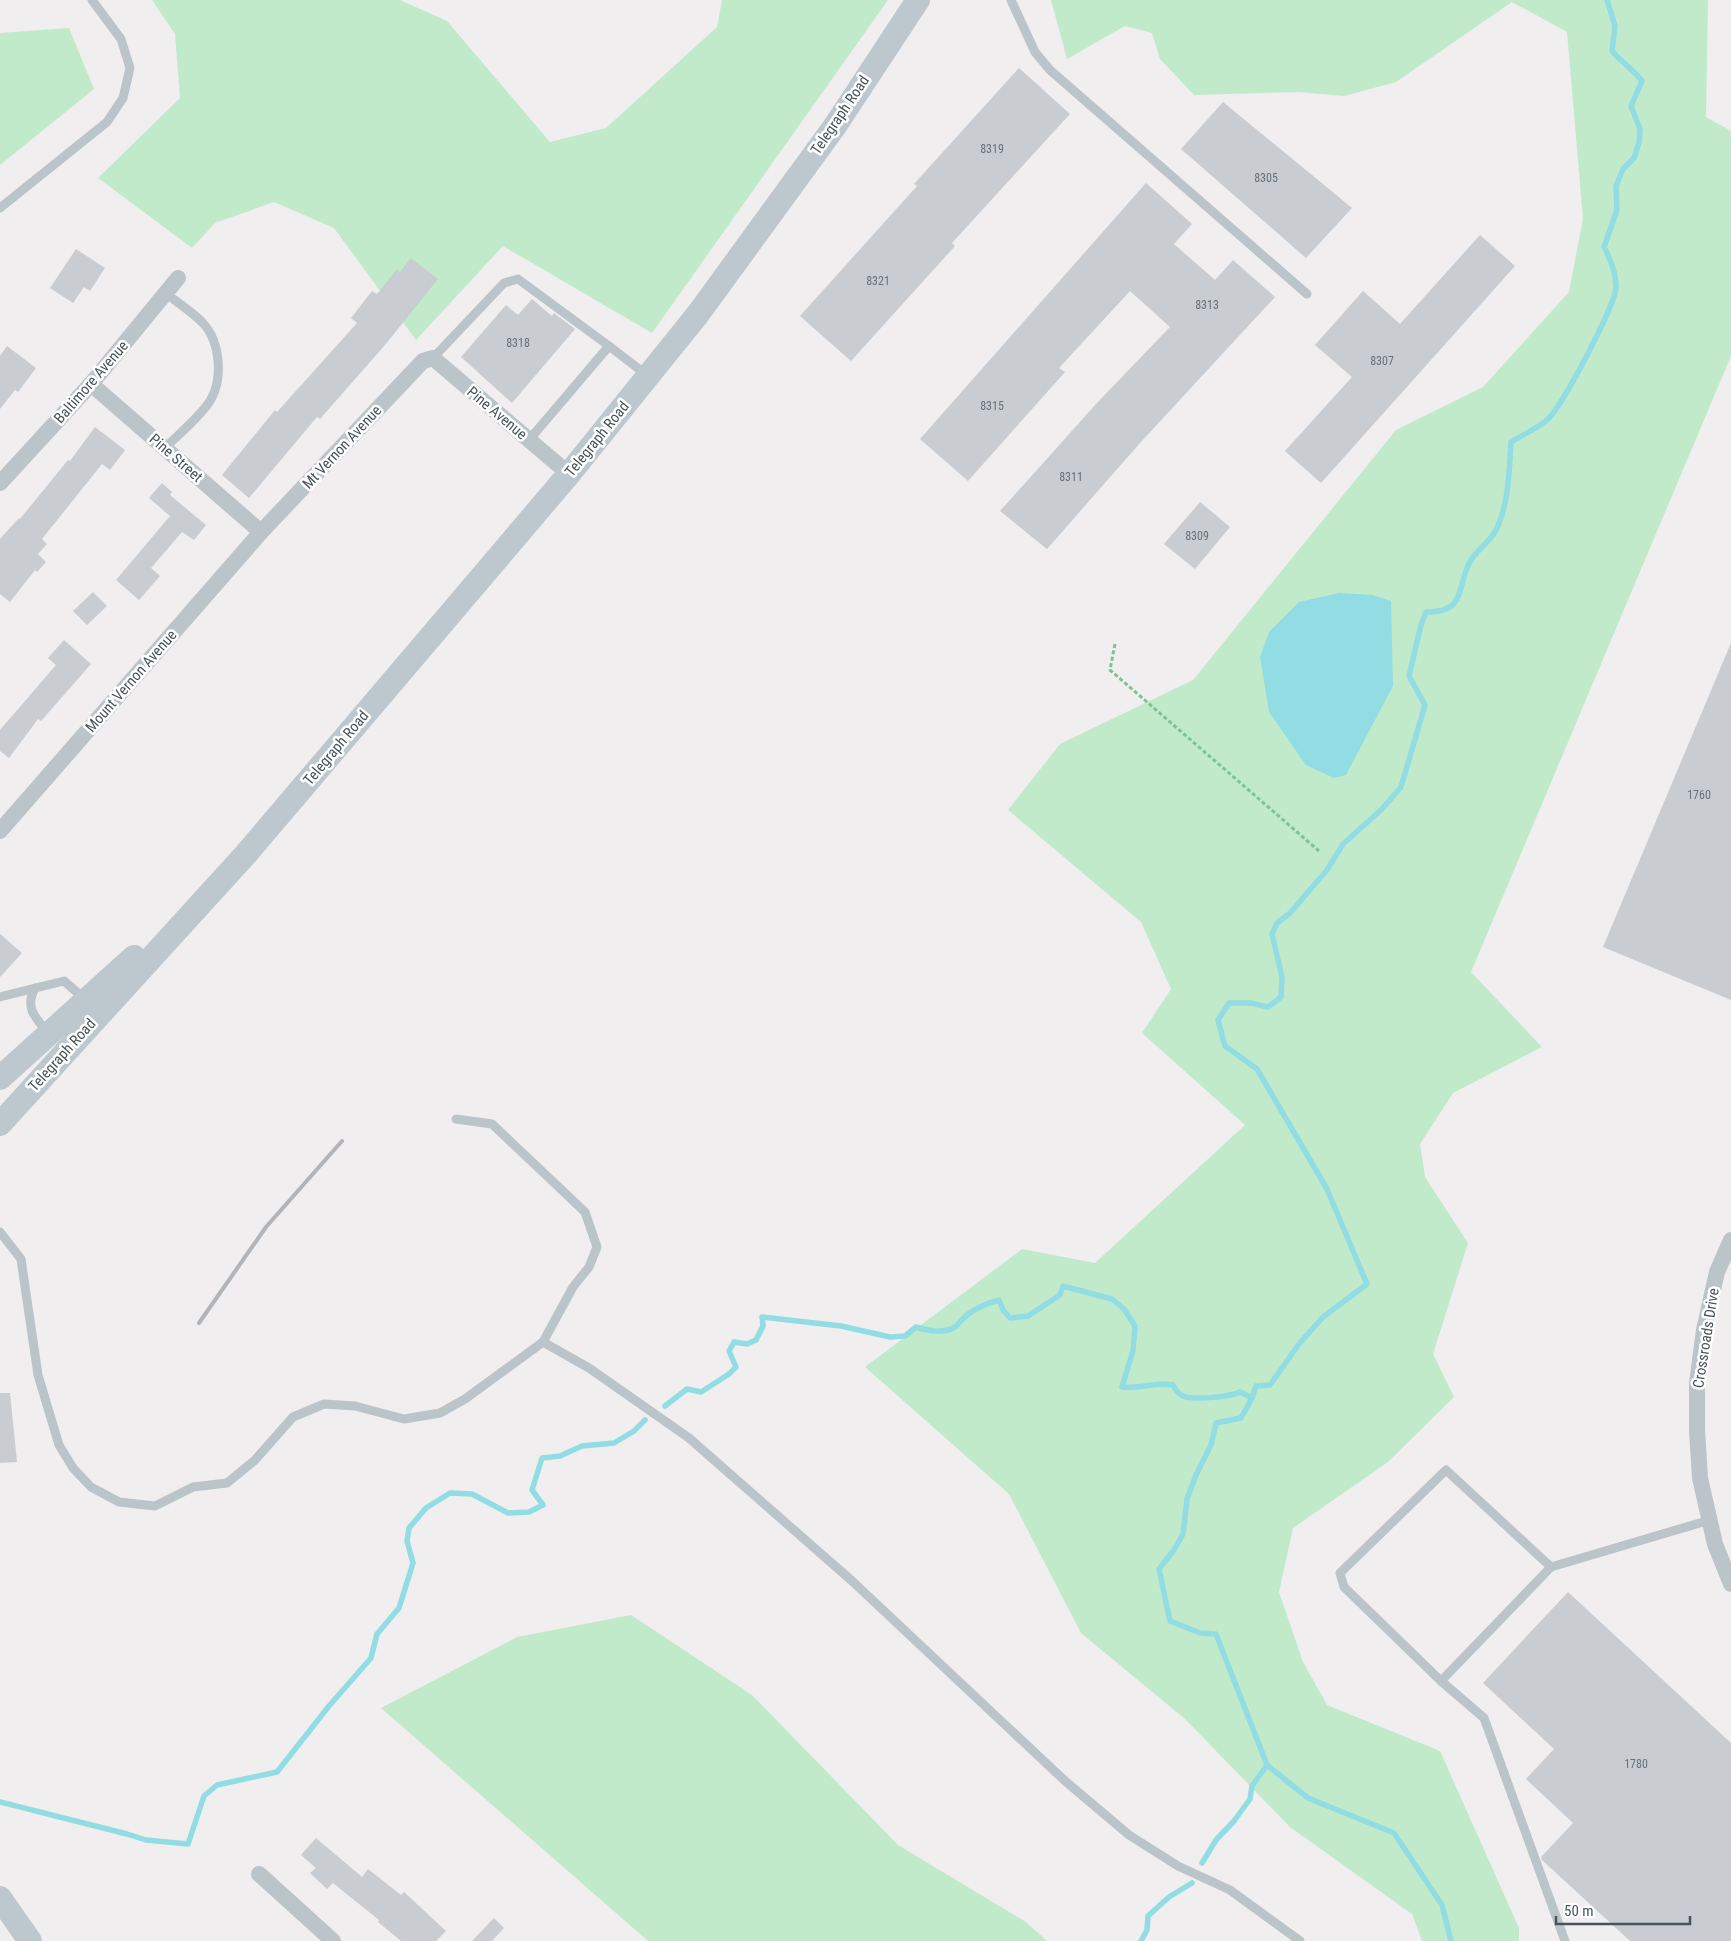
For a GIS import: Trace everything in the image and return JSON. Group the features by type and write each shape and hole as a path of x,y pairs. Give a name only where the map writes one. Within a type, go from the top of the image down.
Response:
{"main road":[{"name":"Telegraph Road","path":"0,1124 246,854 569,474 698,314 829,134 918,0"},
{"name":"Telegraph Road","path":"0,1078 246,854"},
{"path":"0,1898 30,1941"}],"street":[{"name":"Baltimore Avenue","path":"0,483 91,384 178,278"},
{"name":"Pine Avenue","path":"428,360 569,474"},
{"name":"Mt Vernon Avenue","path":"261,532 428,360"},
{"name":"Pine Street","path":"91,384 261,532"},
{"name":"Mount Vernon Avenue","path":"0,831 261,532"},
{"name":"Crossroads Drive","path":"1731,1240 1717,1272 1704,1330 1697,1383 1700,1478 1715,1544 1731,1584"},
{"path":"259,1874 334,1941"}],"lane":[{"path":"0,208 108,122 123,98 130,68 121,39 92,0"},
{"path":"1011,0 1035,52 1050,70 1307,294"},
{"path":"428,360 504,283 518,279 648,376"},
{"path":"165,293 202,322 212,337 217,354 218,375 215,393 207,405 165,448"},
{"path":"529,440 609,346"},
{"path":"0,997 64,980 86,1001"},
{"path":"35,988 30,1003 33,1015 49,1034"},
{"path":"0,1232 21,1259 38,1375 59,1445 73,1468 90,1487 119,1502 155,1506 193,1487 227,1484 255,1460 293,1418 324,1404 355,1406 404,1419 440,1413 465,1399 543,1342 574,1287 589,1266 597,1247 585,1212 492,1124 456,1120"},
{"path":"543,1342 589,1368 690,1438 852,1580 1064,1780 1129,1835 1178,1866 1230,1890 1300,1941"},
{"path":"1551,1567 1446,1470 1340,1573 1344,1587 1440,1681 1484,1718 1566,1941"},
{"path":"1440,1681 1551,1567 1710,1520"}],"path":[{"path":"1115,644 1110,670 1318,851"}],"green space":[{"path":"152,0 400,0 447,21 550,142 606,128 717,27 722,0 888,0 652,333 503,246 416,340 334,228 274,202 215,223 192,248 98,178 180,98 175,34"},
{"path":"1051,0 1708,0 1706,117 1731,131 1731,356 1471,972 1542,1047 1453,1093 1420,1144 1425,1177 1468,1243 1433,1354 1454,1397 1388,1462 1293,1528 1279,1592 1303,1662 1327,1705 1440,1751 1519,1928 1519,1941 1422,1941 1412,1914 1290,1827 1185,1719 1081,1633 1009,1494 865,1367 1022,1249 1095,1263 1245,1125 1142,1033 1171,989 1141,922 1008,810 1060,744 1193,680 1396,430 1483,387 1569,292 1583,219 1567,32 1512,2 1396,82 1344,96 1299,92 1194,95 1160,59 1152,33 1125,26 1067,59"},
{"path":"69,28 94,89 0,165 0,33"},
{"path":"631,1615 752,1695 898,1845 1026,1922 1047,1941 648,1941 381,1708 517,1637"}],"water":[{"path":"1339,593 1373,595 1391,601 1393,686 1346,775 1334,778 1306,765 1269,712 1260,657 1269,632 1299,602"}],"building":[{"path":"1019,68 1070,114 952,243 955,246 851,361 800,316 917,186 914,184"},
{"path":"1223,102 1352,208 1306,258 1181,149"},
{"path":"1146,183 1192,224 1174,244 1215,280 1233,260 1275,297 1140,443 1047,549 1000,511 1096,404 1170,327 1130,291 1059,368 1065,372 968,481 920,439"},
{"path":"1480,235 1515,266 1321,483 1285,451 1352,377 1315,345 1363,291 1400,324"},
{"path":"76,249 105,268 90,291 84,287 73,303 50,288"},
{"path":"411,258 438,279 385,345 320,419 317,417 249,498 222,475 275,410 277,412 357,323 351,318 372,291 377,294 397,269 400,272"},
{"path":"532,299 552,316 554,313 575,329 512,403 461,357 506,305 518,315"},
{"path":"7,346 36,368 18,392 15,390 0,409 0,356"},
{"path":"95,427 125,450 110,470 102,464 42,539 47,544 38,554 46,562 37,572 35,570 10,602 0,594 0,539 20,519 68,460 70,461"},
{"path":"162,483 172,492 170,495 206,525 194,540 182,532 151,568 160,576 139,600 116,580 170,516 149,498"},
{"path":"1200,502 1230,527 1195,569 1164,544"},
{"path":"93,592 107,606 87,625 73,611"},
{"path":"64,640 91,664 41,721 38,719 9,758 0,751 0,730 56,665 48,658"},
{"path":"1731,643 1731,1000 1603,947"},
{"path":"0,934 22,953 0,977"},
{"path":"0,1393 10,1393 17,1462 0,1463"},
{"path":"1568,1592 1731,1743 1731,1941 1630,1941 1542,1860 1541,1857 1573,1823 1526,1779 1554,1749 1483,1683"},
{"path":"316,1838 362,1877 368,1869 401,1895 404,1892 446,1931 436,1941 401,1941 378,1922 379,1920 333,1883 327,1889 310,1873 316,1868 301,1855"},
{"path":"494,1918 504,1928 492,1941 472,1941"}],"waterway":[{"path":"1451,1941 1442,1905 1394,1833 1308,1798 1267,1765 1216,1634 1200,1633 1170,1621 1159,1569 1174,1550 1183,1534 1187,1499 1196,1475 1211,1445 1216,1423 1241,1418 1256,1386 1270,1385 1299,1344 1323,1317 1367,1284 1327,1189 1257,1069 1225,1046 1218,1020 1229,1003 1250,1003 1268,1007 1281,997 1282,977 1272,934 1277,923 1290,913 1327,870 1343,844 1382,809 1401,787 1425,705 1409,676 1426,612 1447,609 1457,600 1469,563 1492,537 1500,522 1508,488 1511,442 1535,429 1554,412 1587,356 1614,297 1615,277 1604,247 1617,210 1616,186 1623,169 1634,158 1639,143 1640,129 1631,106 1642,81 1612,51 1615,26 1607,0"},
{"path":"665,1406 687,1389 701,1392 729,1374 736,1367 729,1351 734,1342 747,1344 756,1340 763,1326 762,1317 841,1326 890,1337 905,1336 916,1327 926,1330 946,1331 955,1327 974,1310 999,1300 1003,1310 1010,1318 1028,1316 1060,1295 1063,1286 1112,1299 1124,1309 1135,1326 1133,1351 1122,1387 1166,1384 1173,1385 1181,1395 1192,1398 1210,1398 1240,1392 1252,1398"},
{"path":"0,1802 146,1840 188,1844 204,1796 217,1785 277,1772 329,1706 371,1658 377,1634 399,1608 413,1563 407,1541 409,1528 426,1508 450,1493 472,1494 508,1513 529,1512 543,1505 532,1490 542,1458 560,1456 582,1446 614,1443 634,1431 645,1420"},
{"path":"1202,1863 1216,1840 1234,1821 1250,1799 1252,1786 1267,1765"},
{"path":"1141,1941 1147,1930 1148,1916 1169,1897 1192,1883"}],"railway":[{"path":"199,1323 266,1227 342,1141"}]}
